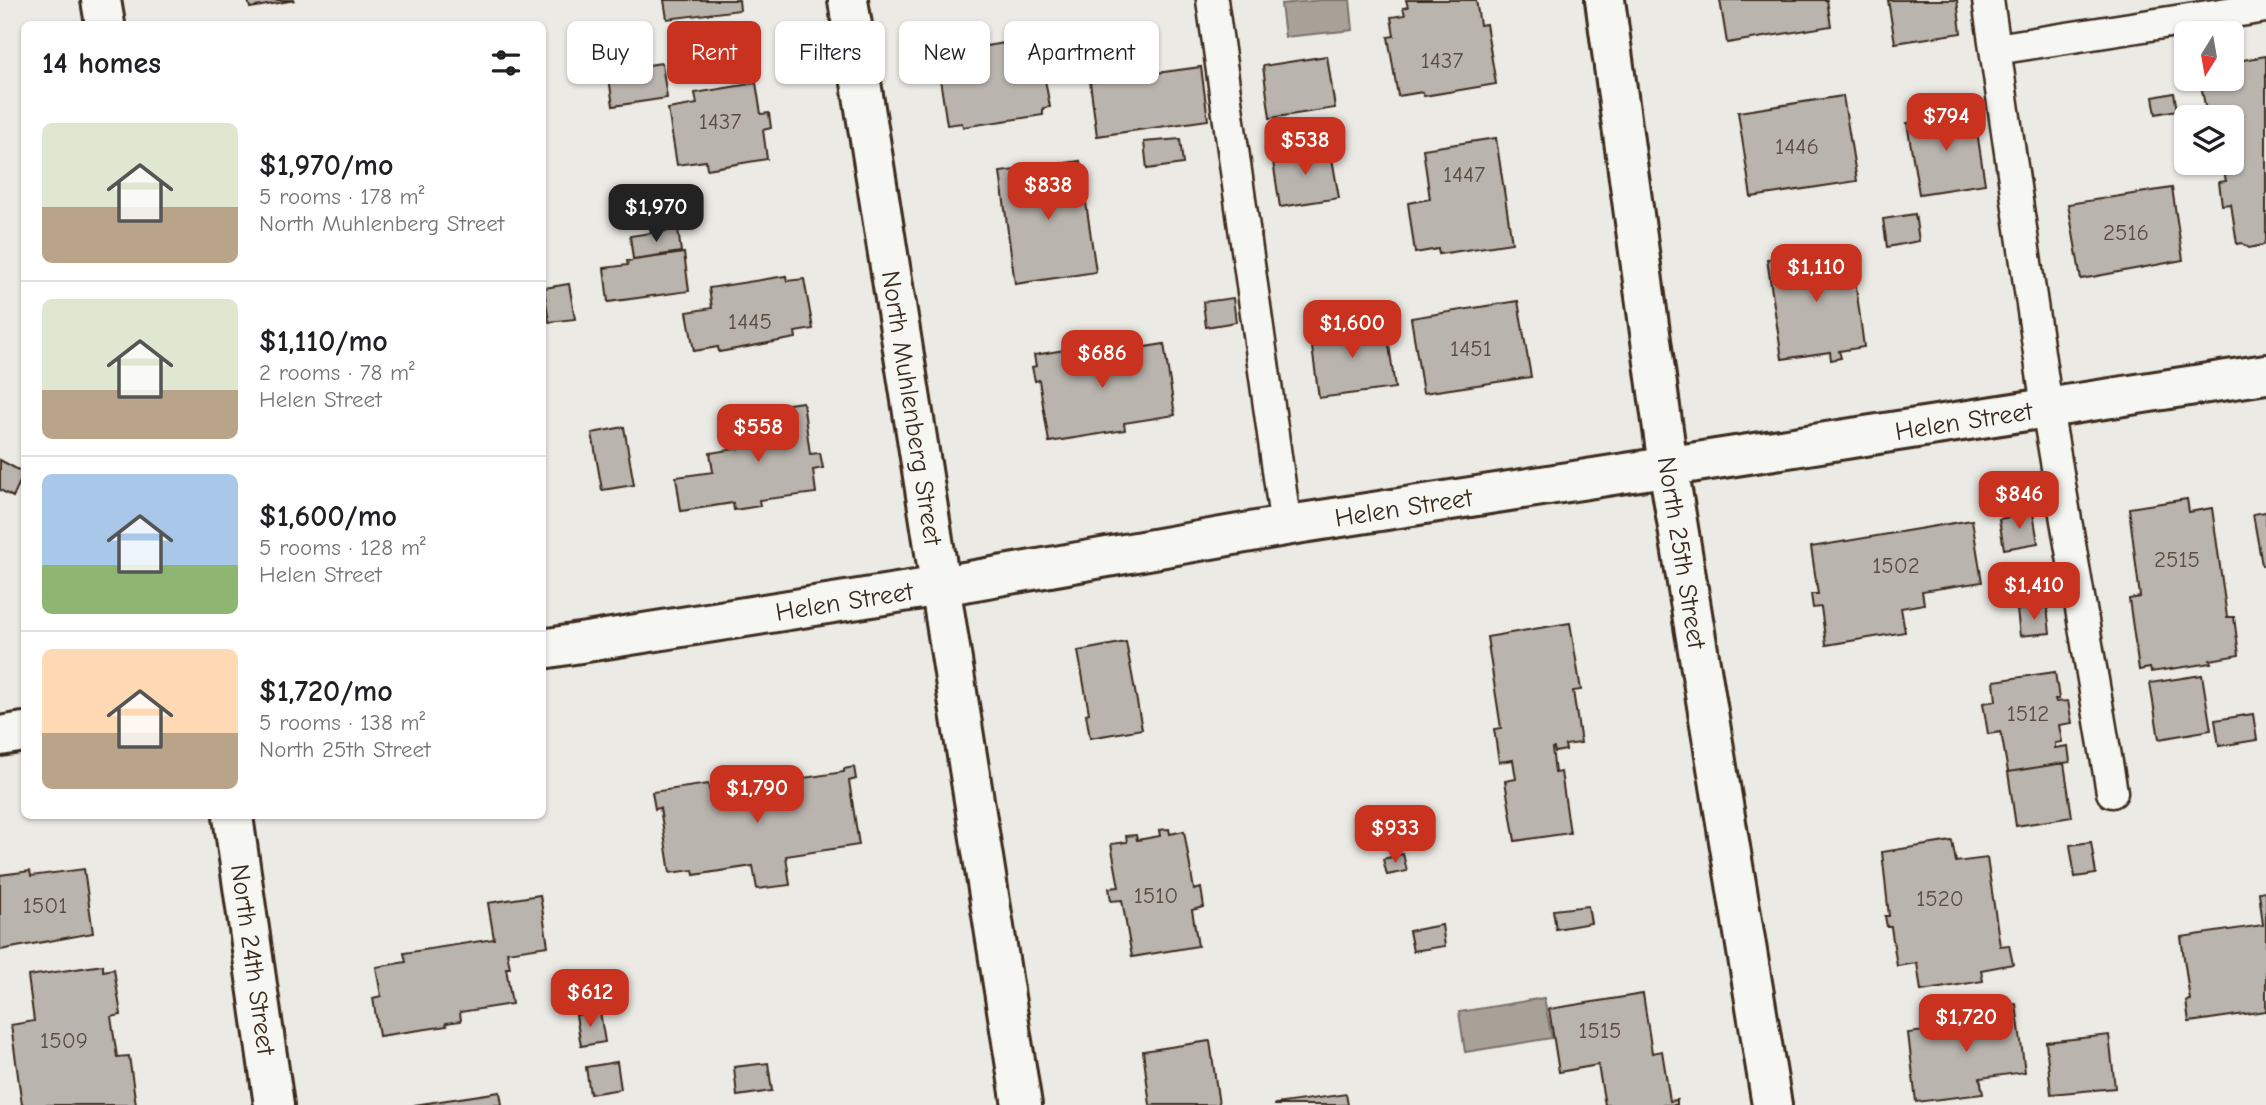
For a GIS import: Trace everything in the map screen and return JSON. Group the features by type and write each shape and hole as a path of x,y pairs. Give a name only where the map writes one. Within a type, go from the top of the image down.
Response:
{"street":[{"path":"101,0 105,21"},
{"name":"North Muhlenberg Street","path":"848,0 1022,1105"},
{"name":"North 25th Street","path":"1605,0 1668,466 1772,1105"},
{"name":"Helen Street","path":"546,648 1668,466 2266,374"},
{"path":"0,736 21,732"},
{"name":"North 24th Street","path":"233,819 274,1105"}],"lane":[{"path":"1212,0 1286,527"},
{"path":"1988,0 2047,408 2112,792"},
{"path":"1996,49 2266,7"}],"shaded area":[{"path":"1350,0 1353,30 1285,37 1281,4"},
{"path":"1544,998 1552,1038 1465,1052 1459,1012"}],"building":[{"path":"248,0 295,0 250,8"},
{"path":"664,0 739,0 740,10 667,19"},
{"path":"1406,0 1476,0 1480,25 1486,24 1496,84 1424,96 1423,92 1398,96 1388,37 1394,36 1391,17 1405,15 1403,8 1408,7"},
{"path":"1720,0 1827,0 1831,26 1727,43"},
{"path":"1888,0 1957,0 1961,33 1895,43"},
{"path":"1004,43 1004,84 1046,84 1050,107 1043,108 1043,115 963,127 962,123 947,125 941,84 990,84 990,45"},
{"path":"1327,56 1335,108 1270,118 1263,66"},
{"path":"2266,56 2266,241 2263,245 2249,248 2242,243 2237,244 2231,204 2222,205 2219,182 2226,181 2225,175 2244,175 2244,105 2205,105 2202,91 2244,91 2244,60"},
{"path":"662,63 667,98 613,106 610,84 653,84 653,64"},
{"path":"1201,67 1208,120 1097,136 1090,84 1159,84 1159,73"},
{"path":"756,84 761,114 769,113 771,128 763,130 767,159 707,169 706,161 677,165 668,109 697,104 695,93"},
{"path":"2174,93 2176,105 2174,111 2156,114 2153,97"},
{"path":"1843,96 1857,181 1751,197 1738,112"},
{"path":"1974,112 1985,184 1919,194 1907,123"},
{"path":"1496,138 1512,243 1439,254 1438,249 1415,253 1408,203 1430,199 1423,149"},
{"path":"1180,139 1183,164 1147,169 1144,142"},
{"path":"1330,147 1339,198 1280,207 1272,155"},
{"path":"1080,161 1096,272 1015,284 1000,172"},
{"path":"2172,188 2183,260 2081,279 2068,204"},
{"path":"1915,214 1919,241 1887,247 1883,219"},
{"path":"678,229 681,252 633,259 630,236"},
{"path":"1851,249 1864,347 1839,351 1841,358 1831,360 1830,352 1782,359 1767,259"},
{"path":"684,253 689,291 608,302 604,268 628,265 627,261"},
{"path":"786,276 787,281 804,279 813,329 795,332 796,338 719,352 718,347 694,351 687,312 712,308 709,288"},
{"path":"569,284 575,319 549,322 546,288"},
{"path":"1233,298 1236,322 1206,327 1203,302"},
{"path":"1518,301 1531,377 1423,393 1411,318"},
{"path":"1386,323 1395,388 1319,398 1310,333"},
{"path":"1164,344 1175,415 1124,423 1125,430 1049,442 1039,380 1035,381 1032,367 1036,366 1034,355 1089,346 1090,356"},
{"path":"803,402 810,454 820,453 823,468 813,470 816,493 759,500 760,506 734,510 733,503 681,511 676,477 713,472 710,453 747,447 741,411"},
{"path":"624,427 634,485 602,490 592,433"},
{"path":"0,460 21,471 21,480 13,497 0,490"},
{"path":"2187,499 2189,512 2212,508 2227,617 2234,617 2239,655 2210,660 2211,663 2151,672 2150,668 2139,670 2129,599 2140,597 2129,508"},
{"path":"2266,512 2266,565 2262,565 2253,514"},
{"path":"2033,513 2038,543 2004,549 1999,519"},
{"path":"1972,520 1982,582 1922,591 1924,604 1901,608 1905,632 1826,645 1821,607 1813,608 1811,594 1818,594 1811,547"},
{"path":"2047,607 2050,633 2020,636 2017,610"},
{"path":"1570,623 1581,690 1573,691 1581,743 1565,745 1566,750 1555,752 1552,748 1555,773 1561,772 1570,833 1515,841 1505,781 1516,779 1513,760 1499,762 1494,729 1501,728 1487,637"},
{"path":"1126,642 1142,729 1090,738 1086,714 1089,713 1078,651"},
{"path":"2055,672 2059,699 2055,699 2056,702 2068,701 2072,723 2059,725 2062,742 2055,743 2055,748 2068,746 2070,762 2008,772 2001,732 1988,734 1983,703 1996,701 1994,681"},
{"path":"2202,675 2211,730 2159,739 2150,683"},
{"path":"2253,714 2257,740 2219,746 2215,720"},
{"path":"2064,763 2072,817 2016,826 2008,772"},
{"path":"854,767 856,779 849,781 859,845 786,856 790,885 757,889 753,866 694,875 693,870 670,873 660,808 655,809 652,792 708,784 710,792 844,772 844,769"},
{"path":"1169,829 1170,834 1184,831 1194,890 1201,888 1204,907 1192,910 1198,946 1132,957 1122,900 1111,901 1109,888 1119,887 1111,844 1127,842 1126,836 1136,835 1137,840 1160,836 1159,830"},
{"path":"1952,841 1956,862 1987,858 2000,946 2009,945 2013,964 1981,970 1983,981 1921,991 1917,963 1897,966 1891,927 1887,927 1885,916 1889,916 1882,852"},
{"path":"2091,842 2096,874 2075,877 2070,845"},
{"path":"1403,854 1407,871 1387,875 1383,859"},
{"path":"84,869 93,933 0,950 0,875 30,871 31,876"},
{"path":"2266,891 2266,1011 2189,1022 2186,1001 2190,1000 2181,937 2263,925 2259,892"},
{"path":"540,895 548,946 507,952 510,968 506,968 512,1004 460,1012 461,1021 446,1023 447,1026 379,1036 373,998 381,996 376,967 406,962 404,953 494,939 488,903"},
{"path":"1588,906 1591,923 1556,929 1553,910"},
{"path":"1442,925 1445,946 1413,951 1409,931"},
{"path":"103,965 103,971 114,969 121,1015 111,1017 117,1057 129,1056 136,1105 22,1105 11,1025 34,1021 28,976"},
{"path":"1643,994 1652,1053 1662,1051 1670,1101 1677,1100 1677,1105 1605,1105 1598,1065 1559,1072 1549,1009"},
{"path":"2016,1004 2025,1072 1980,1078 1983,1094 1916,1102 1908,1033 1965,1026 1962,1010"},
{"path":"600,1012 605,1042 581,1046 576,1015"},
{"path":"2109,1035 2115,1088 2051,1094 2046,1042"},
{"path":"1210,1041 1219,1105 1150,1105 1143,1051"},
{"path":"617,1062 621,1089 590,1094 586,1067"},
{"path":"768,1063 772,1091 737,1096 734,1067"},
{"path":"500,1092 502,1105 414,1105"},
{"path":"1346,1094 1348,1105 1275,1105 1275,1104"}]}
